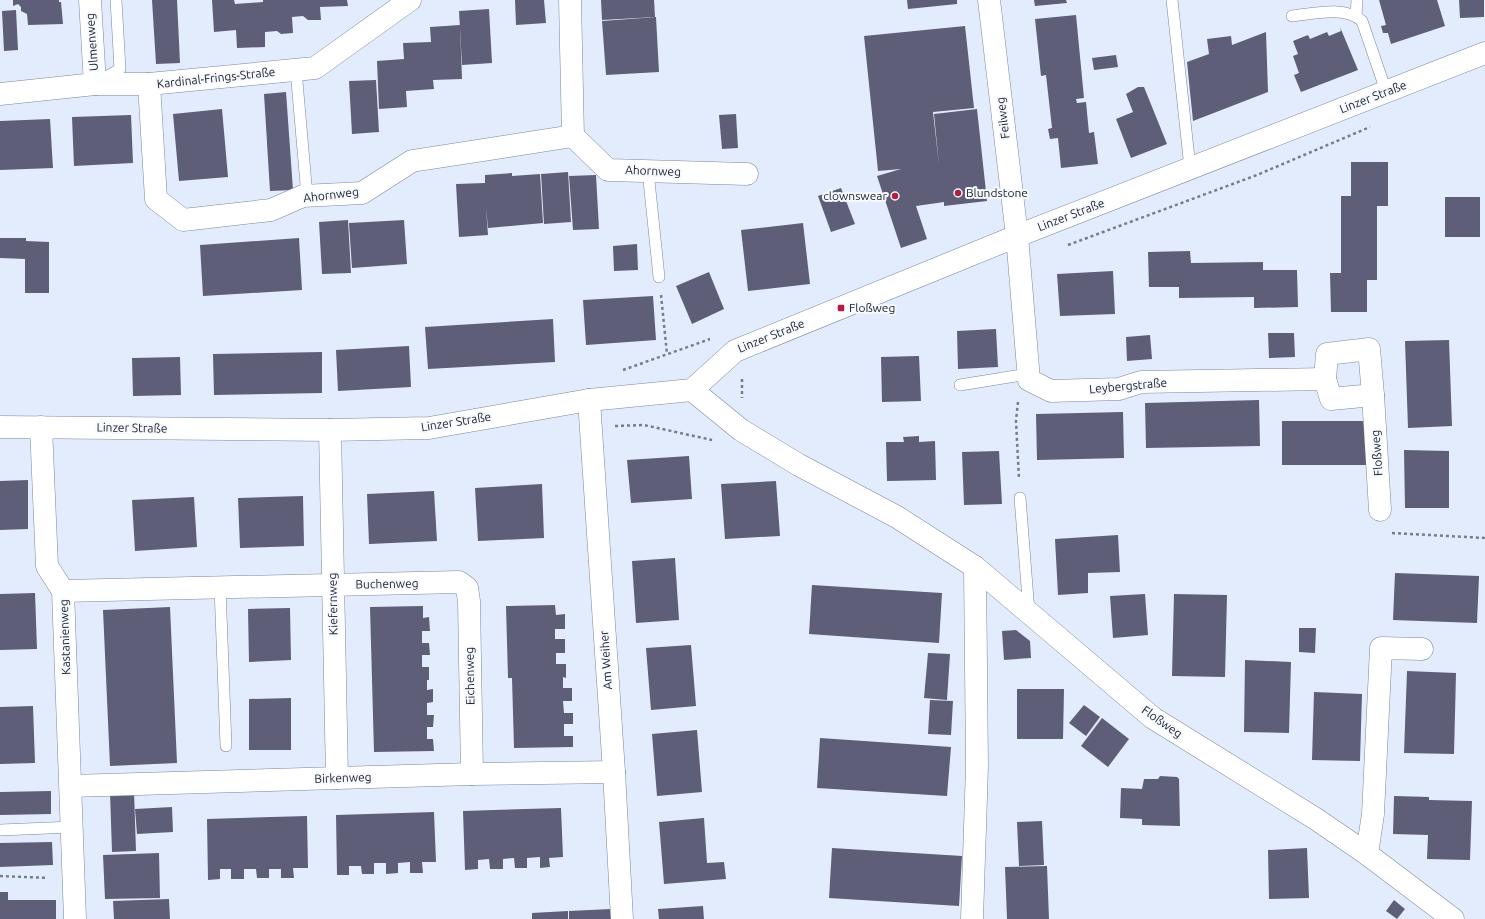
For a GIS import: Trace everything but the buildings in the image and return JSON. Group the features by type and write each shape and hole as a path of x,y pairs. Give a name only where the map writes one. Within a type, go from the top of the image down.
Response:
{"street":[{"name":"Ulmenweg","path":"90,0 96,84"},
{"path":"570,0 573,136"},
{"name":"Feilweg","path":"989,0 1017,236"},
{"name":"Kardinal-Frings-Straße","path":"0,94 96,84 149,84 315,68 398,4"},
{"name":"Linzer Straße","path":"0,427 330,430 429,428 589,400 692,390 735,350 1017,236 1485,53"},
{"name":"Ahornweg","path":"149,84 156,199 183,220 271,210 307,196 362,193 412,161 573,136 608,170 747,174"},
{"path":"1017,236 1029,377"},
{"path":"1369,349 1373,395 1330,399 1325,379 1327,354 1369,349"},
{"name":"Leybergstraße","path":"1029,377 1051,391 1119,389 1141,382 1325,379"},
{"name":"Floßweg","path":"692,390 741,430 799,466 897,517 975,567 1153,718 1316,819 1367,854 1453,919"},
{"name":"Floßweg","path":"1373,395 1380,510"},
{"name":"Am Weiher","path":"589,400 589,427 614,772 622,919"},
{"name":"Kastanienweg","path":"41,427 47,566 63,591 75,879 75,919"},
{"name":"Kiefernweg","path":"330,430 337,778"},
{"path":"972,919 977,766 975,567"},
{"name":"Buchenweg","path":"63,591 459,582"},
{"name":"Eichenweg","path":"459,582 467,588 469,601 472,774"},
{"path":"1367,854 1373,814 1381,648 1422,649"},
{"name":"Birkenweg","path":"71,786 472,774 614,772"}],"lane":[{"path":"96,84 120,70 116,0"},
{"path":"1172,0 1190,168"},
{"path":"1356,16 1357,0"},
{"path":"1292,16 1333,12 1356,16 1362,21 1386,91"},
{"path":"296,70 307,196"},
{"path":"648,171 659,276"},
{"path":"960,385 1029,377"},
{"path":"1020,498 1029,614"},
{"path":"220,587 226,746"},
{"path":"0,830 73,828"}],"path":[{"path":"1064,247 1257,175 1373,126"},
{"path":"659,276 666,354"},
{"path":"616,372 712,338"},
{"path":"589,427 644,425 726,443 734,440 741,430 743,410 741,380 745,376"},
{"path":"1020,498 1016,421 1019,399 1029,377"},
{"path":"1380,510 1386,532 1485,538"},
{"path":"0,876 75,879"}],"place":[{"name":"Blundstone","path":"958,193"},
{"name":"clownswear","path":"895,196"},
{"name":"Floßweg","path":"841,308"}]}
